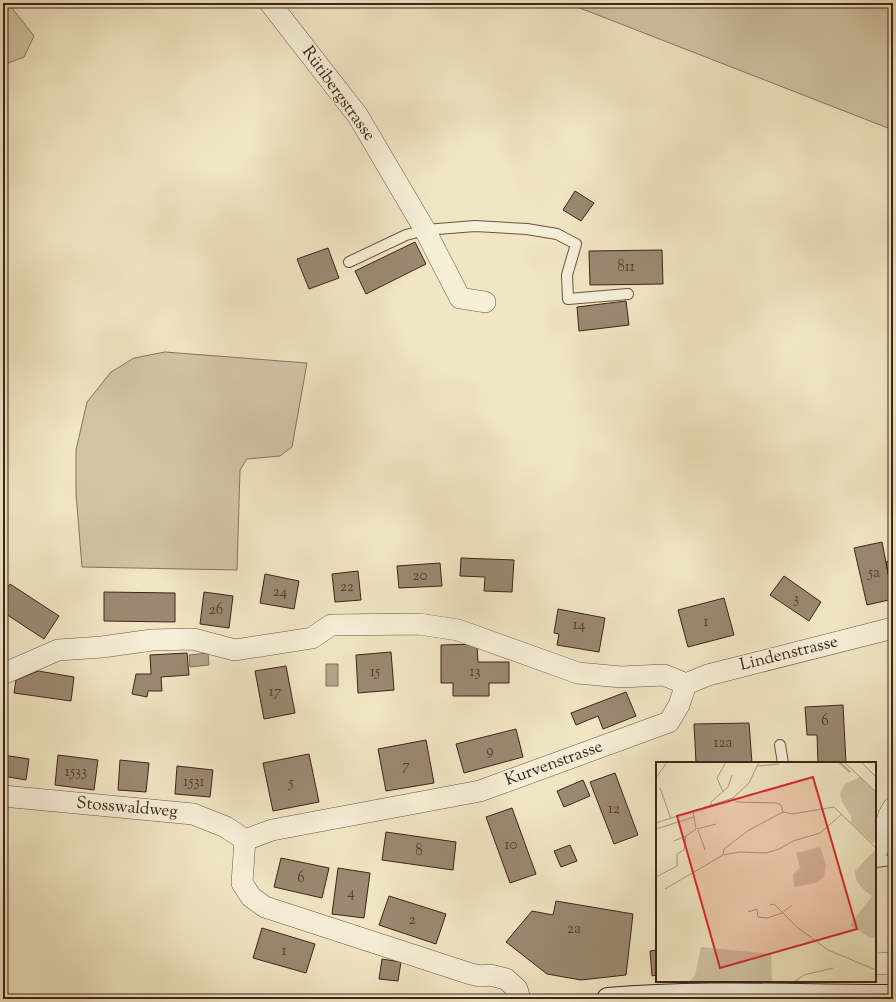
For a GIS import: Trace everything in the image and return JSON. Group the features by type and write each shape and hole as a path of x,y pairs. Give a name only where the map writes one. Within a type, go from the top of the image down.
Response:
{"street":[{"name":"Rütibergstrasse","path":"270,3 358,116 425,230 460,298 485,302"},
{"path":"3,674 58,650 102,647 152,640 193,639 235,650 312,638 331,625 419,624 458,630 578,673 621,676 664,675 686,684"},
{"name":"Lindenstrasse","path":"686,684 708,675 893,628"},
{"name":"Kurvenstrasse","path":"245,840 272,830 480,791 668,722 679,705 686,684"},
{"name":"Stosswaldweg","path":"3,796 193,814 226,827 245,840"},
{"path":"876,853 889,815 893,808"},
{"path":"245,840 242,883 251,897 265,907 471,974 480,976 490,975 506,979 517,989 520,999"},
{"path":"876,964 893,963"},
{"path":"608,999 642,996 674,997 727,994 793,988 893,996"}],"lane":[{"path":"349,262 406,235 425,230 475,226 528,229 557,234 576,244 568,275 568,299 628,294"},
{"path":"780,745 783,762"},
{"path":"876,862 893,860"}],"shaded area":[{"path":"3,3 8,3 34,36 24,57 3,65"},
{"path":"567,3 893,3 893,130"},
{"path":"165,352 307,363 292,447 280,456 247,459 240,470 237,570 82,567 76,493 76,450 87,402 111,372 134,358"},
{"path":"208,653 209,665 190,667 189,655"},
{"path":"326,664 338,664 338,686 326,686"}],"building":[{"path":"575,191 594,203 581,221 563,210"},
{"path":"415,242 426,264 366,294 355,271"},
{"path":"328,248 339,278 309,289 297,259"},
{"path":"662,250 663,284 590,285 589,251"},
{"path":"626,301 629,325 579,331 577,307"},
{"path":"882,542 893,599 867,605 854,548"},
{"path":"461,558 514,560 512,592 484,591 485,577 460,576"},
{"path":"893,560 893,583 890,584 886,562"},
{"path":"440,563 442,586 399,588 397,566"},
{"path":"358,571 361,600 335,602 332,574"},
{"path":"265,574 299,581 294,609 260,603"},
{"path":"784,576 821,602 809,621 770,595"},
{"path":"10,584 59,616 44,639 3,612 3,595"},
{"path":"104,592 175,593 175,622 104,621"},
{"path":"204,592 233,596 229,628 200,624"},
{"path":"724,598 734,635 688,647 678,610"},
{"path":"558,609 605,618 599,652 557,645 559,634 554,633"},
{"path":"477,644 478,662 509,662 509,683 489,683 489,696 453,696 453,683 441,683 441,645"},
{"path":"391,652 394,690 358,693 356,655"},
{"path":"187,653 189,675 161,677 162,691 148,691 147,697 132,694 136,674 151,674 150,655"},
{"path":"286,666 295,713 264,719 255,671"},
{"path":"38,671 74,677 71,701 14,693 16,680"},
{"path":"626,692 636,716 603,729 598,716 576,725 571,713"},
{"path":"843,705 846,762 818,762 817,735 807,735 805,707"},
{"path":"749,723 752,762 696,762 694,724"},
{"path":"516,729 523,757 464,773 456,744"},
{"path":"426,740 434,783 386,791 378,749"},
{"path":"309,754 319,802 273,811 263,763"},
{"path":"3,755 29,759 26,780 3,776"},
{"path":"58,755 98,760 94,790 55,785"},
{"path":"120,760 149,763 146,792 118,790"},
{"path":"177,766 213,770 210,797 175,794"},
{"path":"615,773 638,835 614,844 590,782"},
{"path":"583,780 590,796 564,807 557,791"},
{"path":"512,808 536,874 510,883 486,817"},
{"path":"386,832 456,842 453,870 382,860"},
{"path":"570,845 577,861 561,867 554,851"},
{"path":"281,858 329,868 322,898 274,887"},
{"path":"338,868 370,873 364,918 332,914"},
{"path":"389,896 446,914 436,944 379,925"},
{"path":"556,901 633,914 626,975 581,980 547,974 506,942 532,911 553,915"},
{"path":"262,928 315,944 306,973 253,958"},
{"path":"656,950 656,975 652,976 650,951"},
{"path":"382,959 401,962 398,981 379,979"}]}
